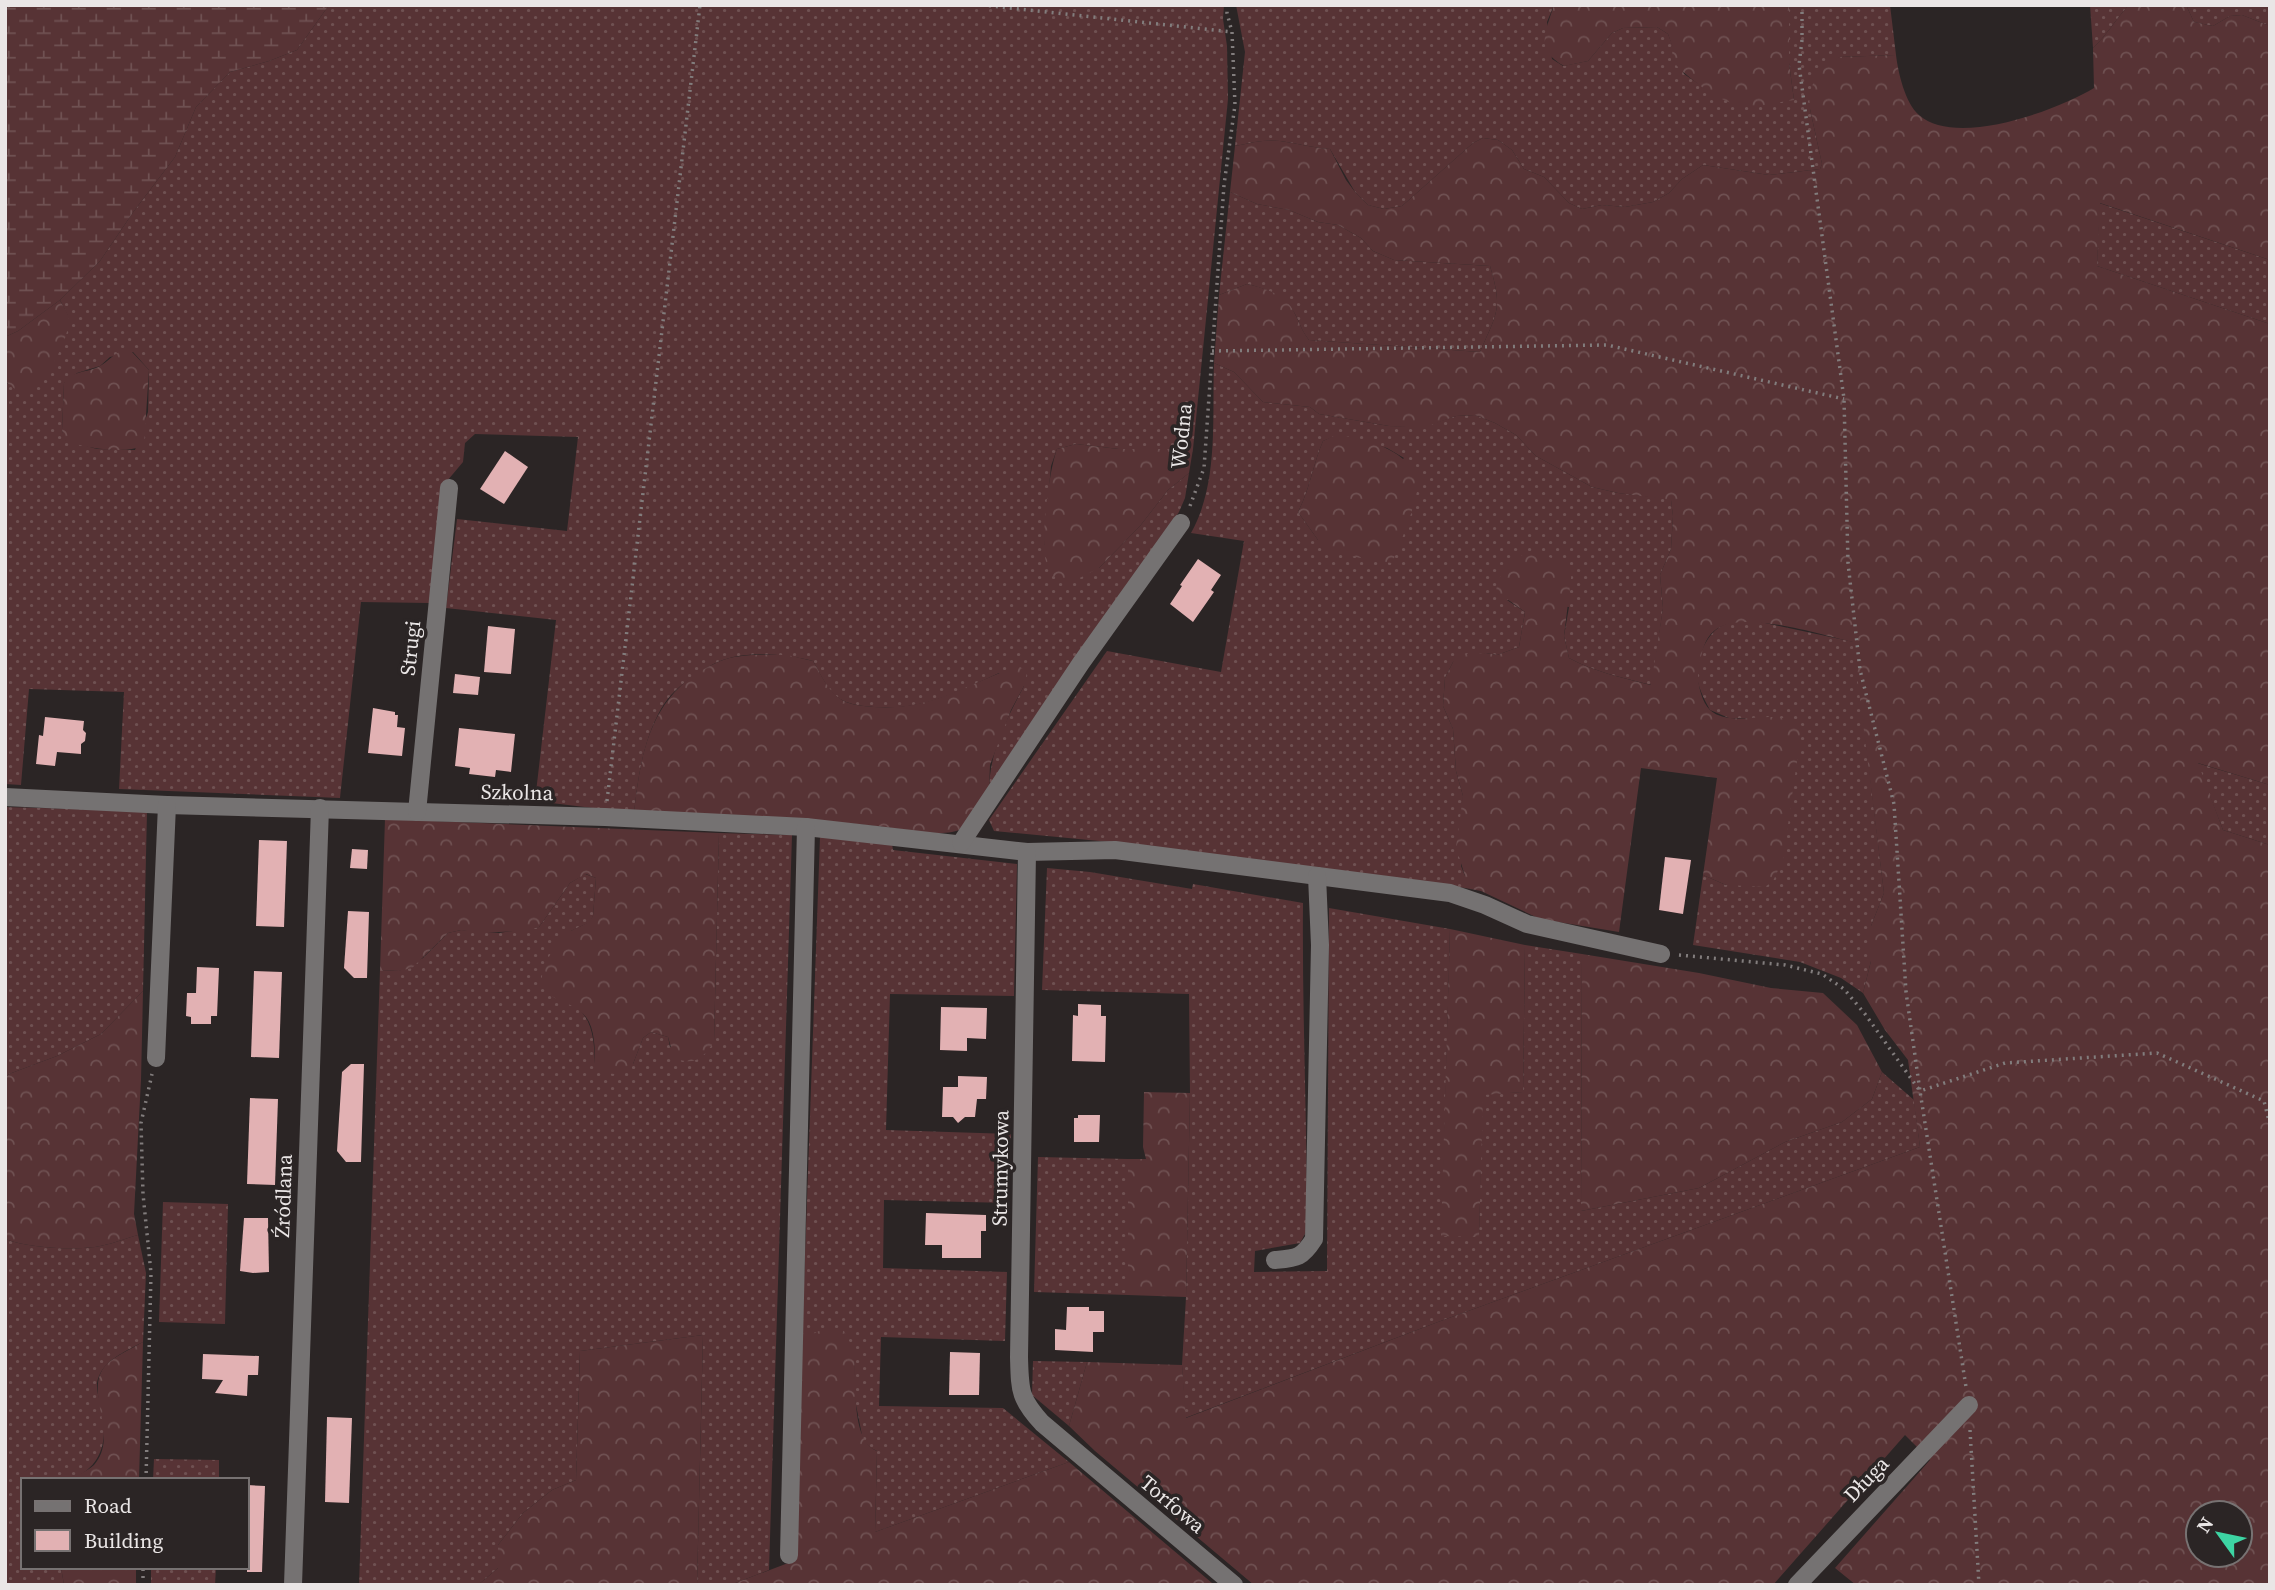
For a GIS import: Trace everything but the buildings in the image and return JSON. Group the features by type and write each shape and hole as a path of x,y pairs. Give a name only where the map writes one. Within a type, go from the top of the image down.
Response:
{"street":[{"name":"Strugi","path":"416,812 449,488"},
{"path":"961,843 1081,663 1181,523"},
{"name":"Szkolna","path":"5,797 167,805 605,817 806,827 1027,852 1115,850 1450,893 1527,924 1661,954"},
{"path":"156,1058 167,805"},
{"name":"Źródlana","path":"293,1585 320,808"},
{"path":"789,1555 806,827"},
{"name":"Strumykowa","path":"1027,852 1020,1384 1025,1404 1083,1459"},
{"path":"1275,1260 1296,1258 1305,1254 1314,1239 1320,946 1317,876"},
{"name":"Długa","path":"1797,1585 1969,1405"},
{"name":"Torfowa","path":"1083,1459 1234,1585"}],"path":[{"path":"605,817 700,5"},
{"path":"982,5 1232,32"},
{"name":"Wodna","path":"1181,523 1194,500 1204,468 1224,185 1235,105 1232,32 1227,5"},
{"path":"1802,5 1802,40 1798,65 1844,399 1848,563 1860,670 1894,804 1906,992 1969,1405 1979,1585"},
{"path":"1212,351 1607,345 1844,399"},
{"path":"1661,954 1784,965 1822,974 1844,989 1865,1014 1920,1091"},
{"path":"1920,1091 2005,1063 2157,1053 2264,1101 2270,1125"},
{"path":"146,1478 151,1273 143,1195 141,1123 156,1058"}],"green space":[{"path":"5,5 329,5 297,50 230,72 196,107 175,157 100,261 60,300 18,331 5,337"},
{"path":"329,5 1224,5 1228,99 1193,449 1119,449 1076,444 1057,449 1051,466 1044,545 1099,568 1140,526 1168,490 1189,473 1185,498 1179,512 989,790 996,748 1024,686 999,673 924,703 891,707 866,706 849,703 837,697 813,661 778,655 753,655 729,658 712,665 685,683 668,699 655,721 646,746 634,813 535,801 556,620 446,608 457,519 567,531 578,437 475,434 465,443 463,462 442,487 430,603 361,602 340,798 119,789 124,692 29,689 21,785 5,784 5,381 7,384 68,316 60,300 100,261 175,157 196,107 230,72 297,50","holes":["133,352 149,370 148,412 135,450 97,449 65,440 62,430 64,383 77,373 100,366 110,357"]},
{"path":"1236,5 1554,5 1547,22 1552,59 1563,66 1588,61 1612,33 1623,28 1657,27 1668,34 1684,74 1709,91 1794,100 1789,63 1789,5 1890,5 1896,55 1839,57 1810,109 1822,164 1820,169 1769,175 1703,165 1682,179 1669,193 1653,202 1625,207 1602,205 1582,209 1569,203 1544,177 1524,169 1512,150 1498,140 1483,138 1473,143 1402,206 1384,209 1368,205 1355,192 1330,149 1274,141 1235,146 1245,52"},
{"path":"1554,5 1789,5 1789,63 1794,100 1745,106 1726,101 1695,82 1671,60 1673,48 1668,34 1657,27 1623,28 1612,33 1588,61 1564,66 1555,60 1546,46 1546,31"},
{"path":"2090,5 2129,5 2093,48"},
{"path":"2129,5 2186,5 2194,22 2213,26 2230,16 2242,15 2270,26 2270,260 2100,203 2097,266 2270,324 2270,785 2198,763 2223,830 2270,845 2270,1585 1856,1585 1835,1568 1930,1460 1905,1435 1773,1585 1254,1585 1069,1426 1087,1362 1182,1365 1186,1418 1438,1322 1920,1147 1908,1060 1885,1030 1863,993 1871,961 1871,926 1884,893 1853,642 1781,625 1742,622 1714,631 1704,646 1698,670 1699,682 1701,695 1710,710 1723,717 1780,718 1802,726 1783,860 1773,881 1765,887 1726,885 1703,875 1717,778 1641,768 1619,932 1540,919 1481,891 1465,888 1465,876 1456,847 1463,796 1456,771 1453,729 1443,706 1445,678 1453,662 1463,654 1497,655 1519,647 1525,612 1496,591 1507,565 1525,554 1536,554 1560,562 1572,570 1564,636 1569,658 1599,671 1651,685 1663,608 1660,575 1671,549 1671,500 1592,487 1536,456 1516,435 1475,415 1456,416 1423,428 1389,426 1319,414 1310,407 1263,402 1234,372 1214,363 1219,295 1247,284 1268,290 1287,302 1309,340 1480,352 1491,328 1497,302 1490,266 1394,260 1373,251 1361,238 1338,225 1318,222 1289,210 1257,204 1230,192 1235,146 1274,141 1330,149 1355,192 1368,205 1384,209 1402,206 1473,143 1483,138 1498,140 1512,150 1524,169 1544,177 1569,203 1582,209 1602,205 1625,207 1653,202 1669,193 1682,179 1703,165 1769,175 1820,169 1822,164 1809,94 1821,63 1839,57 1896,55 1906,95 1919,115 1936,124 1957,128 1981,127 2033,115 2094,88 2093,48"},
{"path":"2186,5 2270,5 2270,26 2242,15 2230,16 2213,26 2194,22"},
{"path":"1230,192 1257,204 1289,210 1318,222 1338,225 1361,238 1373,251 1394,260 1490,266 1497,302 1491,328 1480,352 1309,340 1291,308 1274,294 1247,284 1219,295"},
{"path":"2099,203 2270,260 2270,324 2097,266"},
{"path":"60,300 69,323 63,344 51,367 37,385 20,393 5,381 5,337 18,331"},
{"path":"119,352 132,352 149,370 144,445 127,450 105,449 64,440 64,383 71,376 100,366"},
{"path":"1214,363 1234,372 1263,402 1310,407 1319,414 1389,426 1423,427 1456,416 1475,415 1516,435 1536,456 1592,487 1671,499 1671,549 1660,575 1663,608 1652,685 1599,671 1569,658 1564,636 1569,607 1507,600 1525,612 1519,647 1497,655 1486,653 1453,662 1445,678 1443,706 1453,729 1456,771 1463,796 1461,866 1465,876 1465,888 1120,843 994,831 989,820 1107,651 1221,672 1244,541 1191,533 1200,514 1210,472","holes":["1338,435 1387,448 1404,458 1318,540 1298,512 1323,441"]},
{"path":"1338,434 1384,447 1402,458 1421,477 1409,521 1392,563 1336,554 1318,540 1298,512 1323,441"},
{"path":"1076,444 1119,449 1193,449 1189,473 1168,490 1140,526 1099,568 1068,584 1060,581 1047,567 1044,552 1045,522 1048,489 1057,449"},
{"path":"1751,620 1854,642 1884,893 1871,926 1871,961 1863,993 1841,978 1800,962 1693,945 1703,875 1726,885 1747,718 1729,718 1710,710 1698,683 1698,665 1706,642 1716,630 1729,623"},
{"path":"752,655 787,655 813,661 829,688 842,700 874,707 914,705 931,701 1019,666 1027,672 1024,686 1011,710 990,765 989,790 963,828 936,833 822,821 634,813 646,744 664,705 678,689 696,674 726,659"},
{"path":"2197,763 2270,785 2270,845 2223,830"},
{"path":"5,807 147,811 143,991 101,1034 5,1078"},
{"path":"385,819 719,833 714,1042 706,1053 693,1061 687,1061 674,1058 668,1037 651,1032 643,1038 633,1064 622,1075 607,1073 595,1064 593,1033 586,1017 579,1010 552,996 545,990 542,982 543,971 556,944 564,935 593,916 596,878 586,874 570,883 539,927 524,931 479,933 461,930 448,933 412,968 399,971 380,970"},
{"path":"719,833 792,835 769,1570 730,1585 697,1585 703,1335 580,1351 576,1480 552,1490 523,1513 498,1545 498,1568 478,1585 359,1585 380,970 399,971 423,958 448,933 461,930 499,933 539,927 570,883 585,874 596,878 593,916 590,922 571,931 580,1010 591,1028 595,1064 633,1064 643,1038 651,1032 668,1037 670,1047 714,1042"},
{"path":"820,837 892,844 893,850 1017,864 1014,996 890,994 886,1130 1011,1134 1009,1203 884,1200 883,1268 1007,1272 1005,1341 881,1337 879,1406 1003,1408 1069,1462 875,1532 877,1451 863,1440 855,1400 854,1359 802,1339"},
{"path":"1047,868 1090,872 1192,889 1193,884 1303,903 1307,1225 1300,1243 1255,1251 1254,1272 1327,1271 1329,908 1450,929 1442,1235 1479,1236 1482,1094 1523,1092 1525,945 1582,954 1581,1211 1699,1188 1785,1142 1842,1122 1872,1099 1882,1072 1914,1100 1920,1147 1438,1322 1185,1418 1182,1365 1190,1093 1189,994 1042,990"},
{"path":"1450,929 1525,945 1523,1092 1483,1095 1479,1237 1441,1236"},
{"path":"1582,954 1771,988 1823,993 1857,1025 1882,1072 1872,1099 1842,1122 1785,1142 1699,1188 1581,1211"},
{"path":"143,991 134,1214 138,1235 85,1248 49,1248 5,1239 5,1078 101,1034"},
{"path":"1144,1092 1190,1093 1186,1297 1128,1295 1128,1159 1146,1159 1143,1147"},
{"path":"1038,1157 1128,1159 1128,1295 1034,1292"},
{"path":"163,1202 228,1204 225,1324 159,1322"},
{"path":"138,1235 146,1273 143,1342 113,1359 98,1379 97,1390 104,1436 100,1454 89,1468 74,1478 21,1478 21,1569 61,1569 64,1585 5,1585 5,1239 49,1248 100,1246"},
{"path":"819,1331 844,1331 850,1344 854,1358 856,1409 862,1435 868,1445 877,1451 875,1532 1069,1462 1212,1583 730,1585 796,1560 802,1339"},
{"path":"703,1335 697,1585 478,1585 498,1568 498,1545 523,1513 552,1490 576,1480 580,1351"},
{"path":"143,1342 139,1478 74,1478 94,1465 101,1453 104,1440 98,1387 100,1376 106,1365"},
{"path":"1033,1361 1087,1362 1069,1426 1032,1395"},
{"path":"154,1459 219,1460 219,1478 153,1478"},
{"path":"61,1569 136,1569 136,1585 64,1585"},
{"path":"151,1569 216,1569 215,1585 151,1585"}]}
